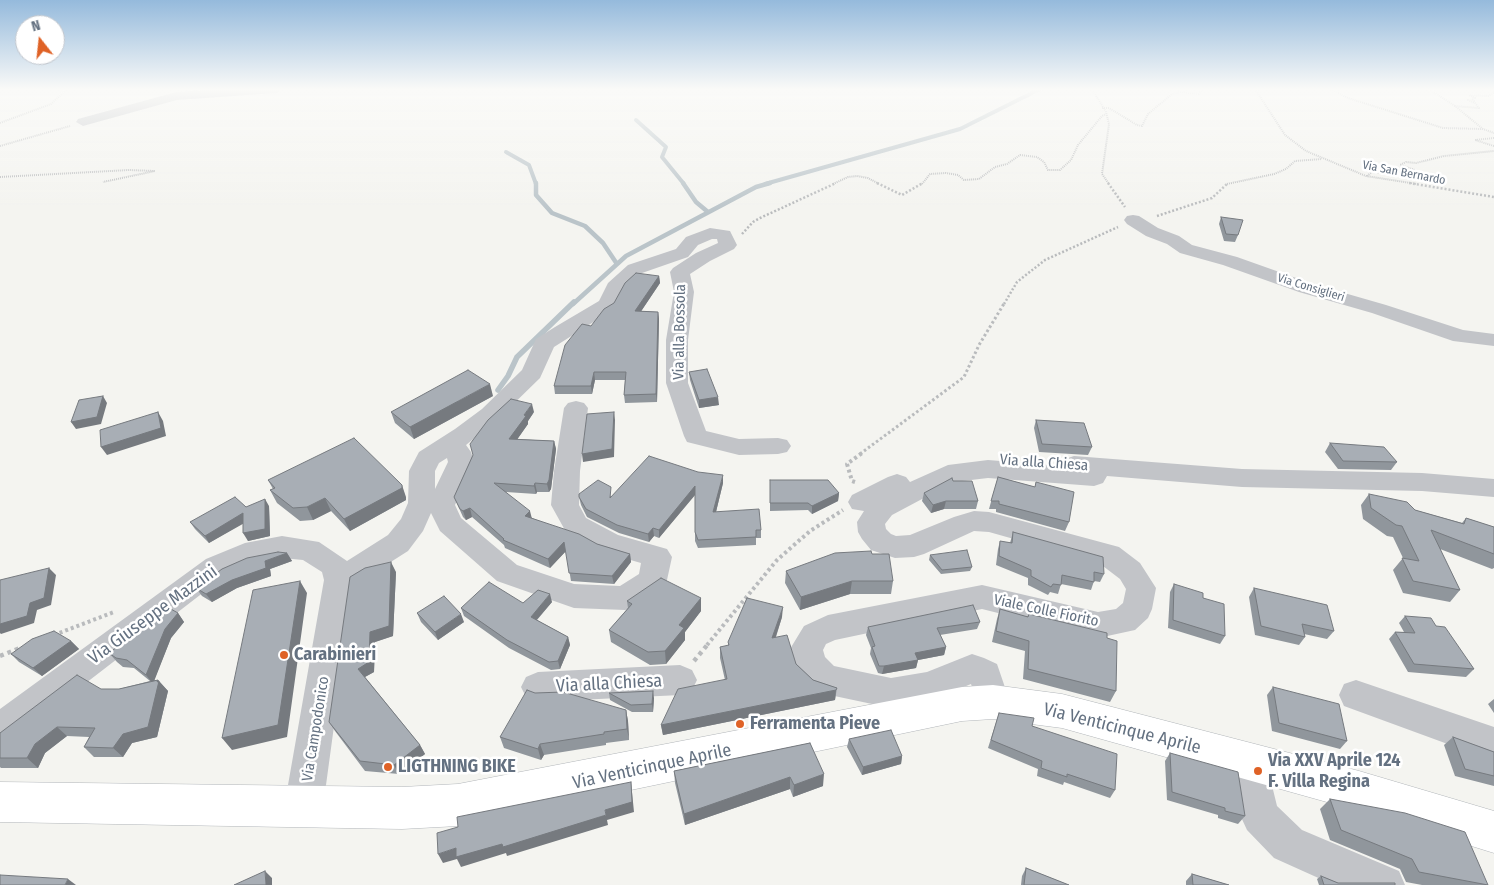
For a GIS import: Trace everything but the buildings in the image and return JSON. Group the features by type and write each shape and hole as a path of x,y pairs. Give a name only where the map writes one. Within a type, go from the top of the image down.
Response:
{"main road":[{"name":"Via Venticinque Aprile","path":"0,802 402,808 458,805 562,786 962,704 993,702 1062,711 1359,791 1494,832"}],"street":[{"name":"Via Consiglieri","path":"1133,220 1152,232 1173,240 1186,249 1230,261 1306,288 1379,309 1404,319 1461,336 1494,340"},
{"name":"Via alla Bossola","path":"447,446 490,414 532,373 544,344 562,331 607,305 615,287 635,269 682,253 692,241 710,233 724,235 728,245 703,257 680,272 684,292 677,340 677,383 696,436 739,447 778,446"},
{"path":"339,580 398,544 413,524 422,503 422,471 428,458 447,446 458,452 461,462 441,505 450,524 507,573 574,596 625,598 652,580 657,557 609,542 576,526 565,505 567,471 576,408"},
{"name":"Via alla Chiesa","path":"872,497 921,469 972,458 1242,478 1422,482 1494,488"},
{"name":"Viale Colle Fiorito","path":"993,702 985,674 972,668 929,686 891,693 825,680 811,665 806,649 815,635 828,628 982,597 1098,625 1124,621 1137,608 1141,588 1130,571 1109,555 989,522 974,521 954,527 914,546 895,547 881,542 872,532 871,522 882,508 948,474 988,469 1094,477"},
{"name":"Via Giuseppe Mazzini","path":"0,729 216,567 246,554 282,546 309,550 336,566 339,580"},
{"name":"Via Campodonico","path":"300,807 308,785 339,580"},
{"name":"Via alla Chiesa","path":"538,687 680,680"},
{"path":"1356,695 1494,744"},
{"path":"1248,761 1260,817 1288,844 1376,883 1385,885"}],"path":[{"path":"0,146 54,130"},
{"path":"740,238 753,222 848,177 868,178 890,191 902,195 921,185 930,174 946,173 958,175 964,180 978,179 995,167 1007,164 1020,155 1037,157 1044,162 1048,170 1060,170 1071,160 1078,144 1092,130"},
{"path":"1109,130 1102,174 1133,220"},
{"name":"Via San Bernardo","path":"1282,130 1285,135 1306,151 1366,176 1494,198"},
{"path":"1494,138 1475,140 1494,146"},
{"path":"1366,176 1372,172 1392,174 1415,170 1400,165 1406,162 1416,163 1444,156 1457,156 1468,152 1489,153 1494,151"},
{"path":"872,497 852,481 847,464 964,377 980,345 1017,282 1046,260 1087,243 1133,220 1147,220 1212,198 1228,184 1274,174 1286,169 1295,161 1322,159"},
{"path":"0,178 129,170 155,171 103,182"},
{"name":"Via alla Chiesa","path":"680,680 704,646 777,560 810,530 837,513 872,497"},
{"path":"45,638 117,612"},
{"path":"0,656 27,645"}],"waterway":[{"path":"647,130 666,147 662,157 684,184"},
{"path":"765,184 955,130"},
{"path":"506,152 529,165 536,184"},
{"path":"683,183 696,202 708,212"},
{"path":"573,304 626,256 756,187 770,183"},
{"path":"536,184 536,195 552,213 585,226 603,243 617,264"},
{"path":"498,390 508,376 517,357 574,302"}],"place":[{"name":"Carabinieri","path":"284,655"},
{"name":"Ferramenta Pieve","path":"740,724"},
{"name":"LIGTHNING BIKE","path":"388,767"},
{"name":"Via XXV Aprile 124 F. Villa Regina","path":"1258,771"}]}
